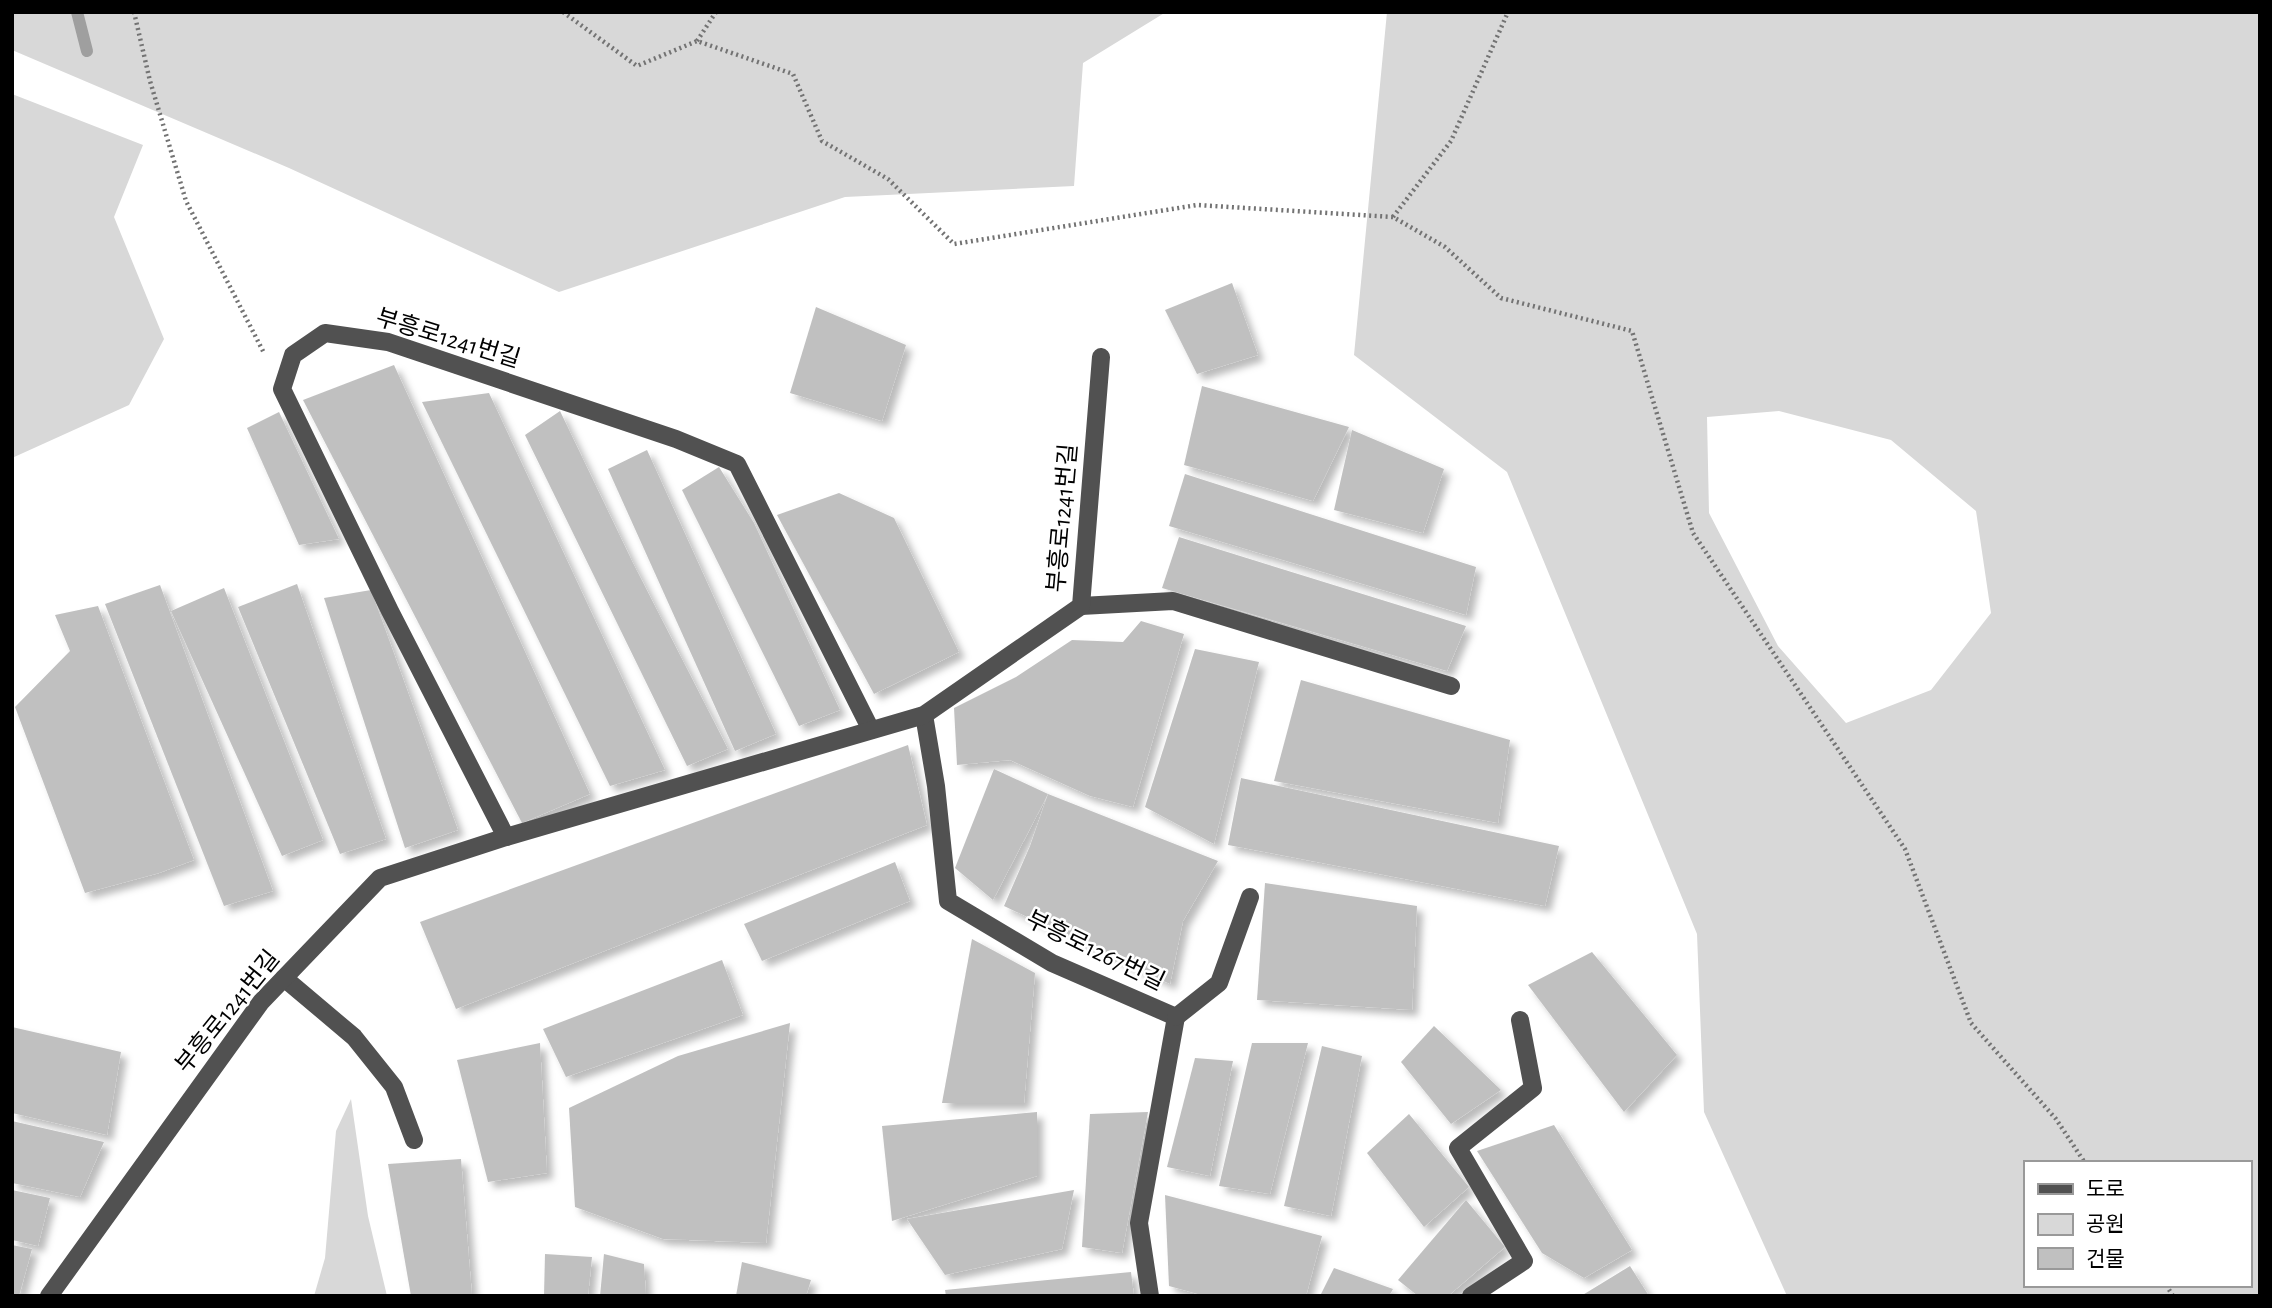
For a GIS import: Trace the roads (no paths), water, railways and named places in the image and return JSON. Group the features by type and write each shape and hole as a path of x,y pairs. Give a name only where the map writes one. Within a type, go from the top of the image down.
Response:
{"lane":[{"name":"부흥로1241번길","path":"506,836 390,611 282,389 293,355 325,333 388,342 676,439 737,464 871,730"},
{"name":"부흥로1241번길","path":"49,1296 261,1002 380,878 506,836 923,715 1081,606 1101,356"},
{"path":"1081,606 1174,601 1451,686"},
{"name":"부흥로1267번길","path":"923,715 936,786 948,901 1052,963 1176,1017 1139,1223 1150,1296"},
{"path":"1176,1017 1219,983 1251,897"},
{"path":"284,978 354,1037 394,1087 414,1140"},
{"path":"1471,1296 1524,1261 1458,1148 1533,1088 1520,1020"}],"waterway":[{"path":"77,12 87,51"}]}
